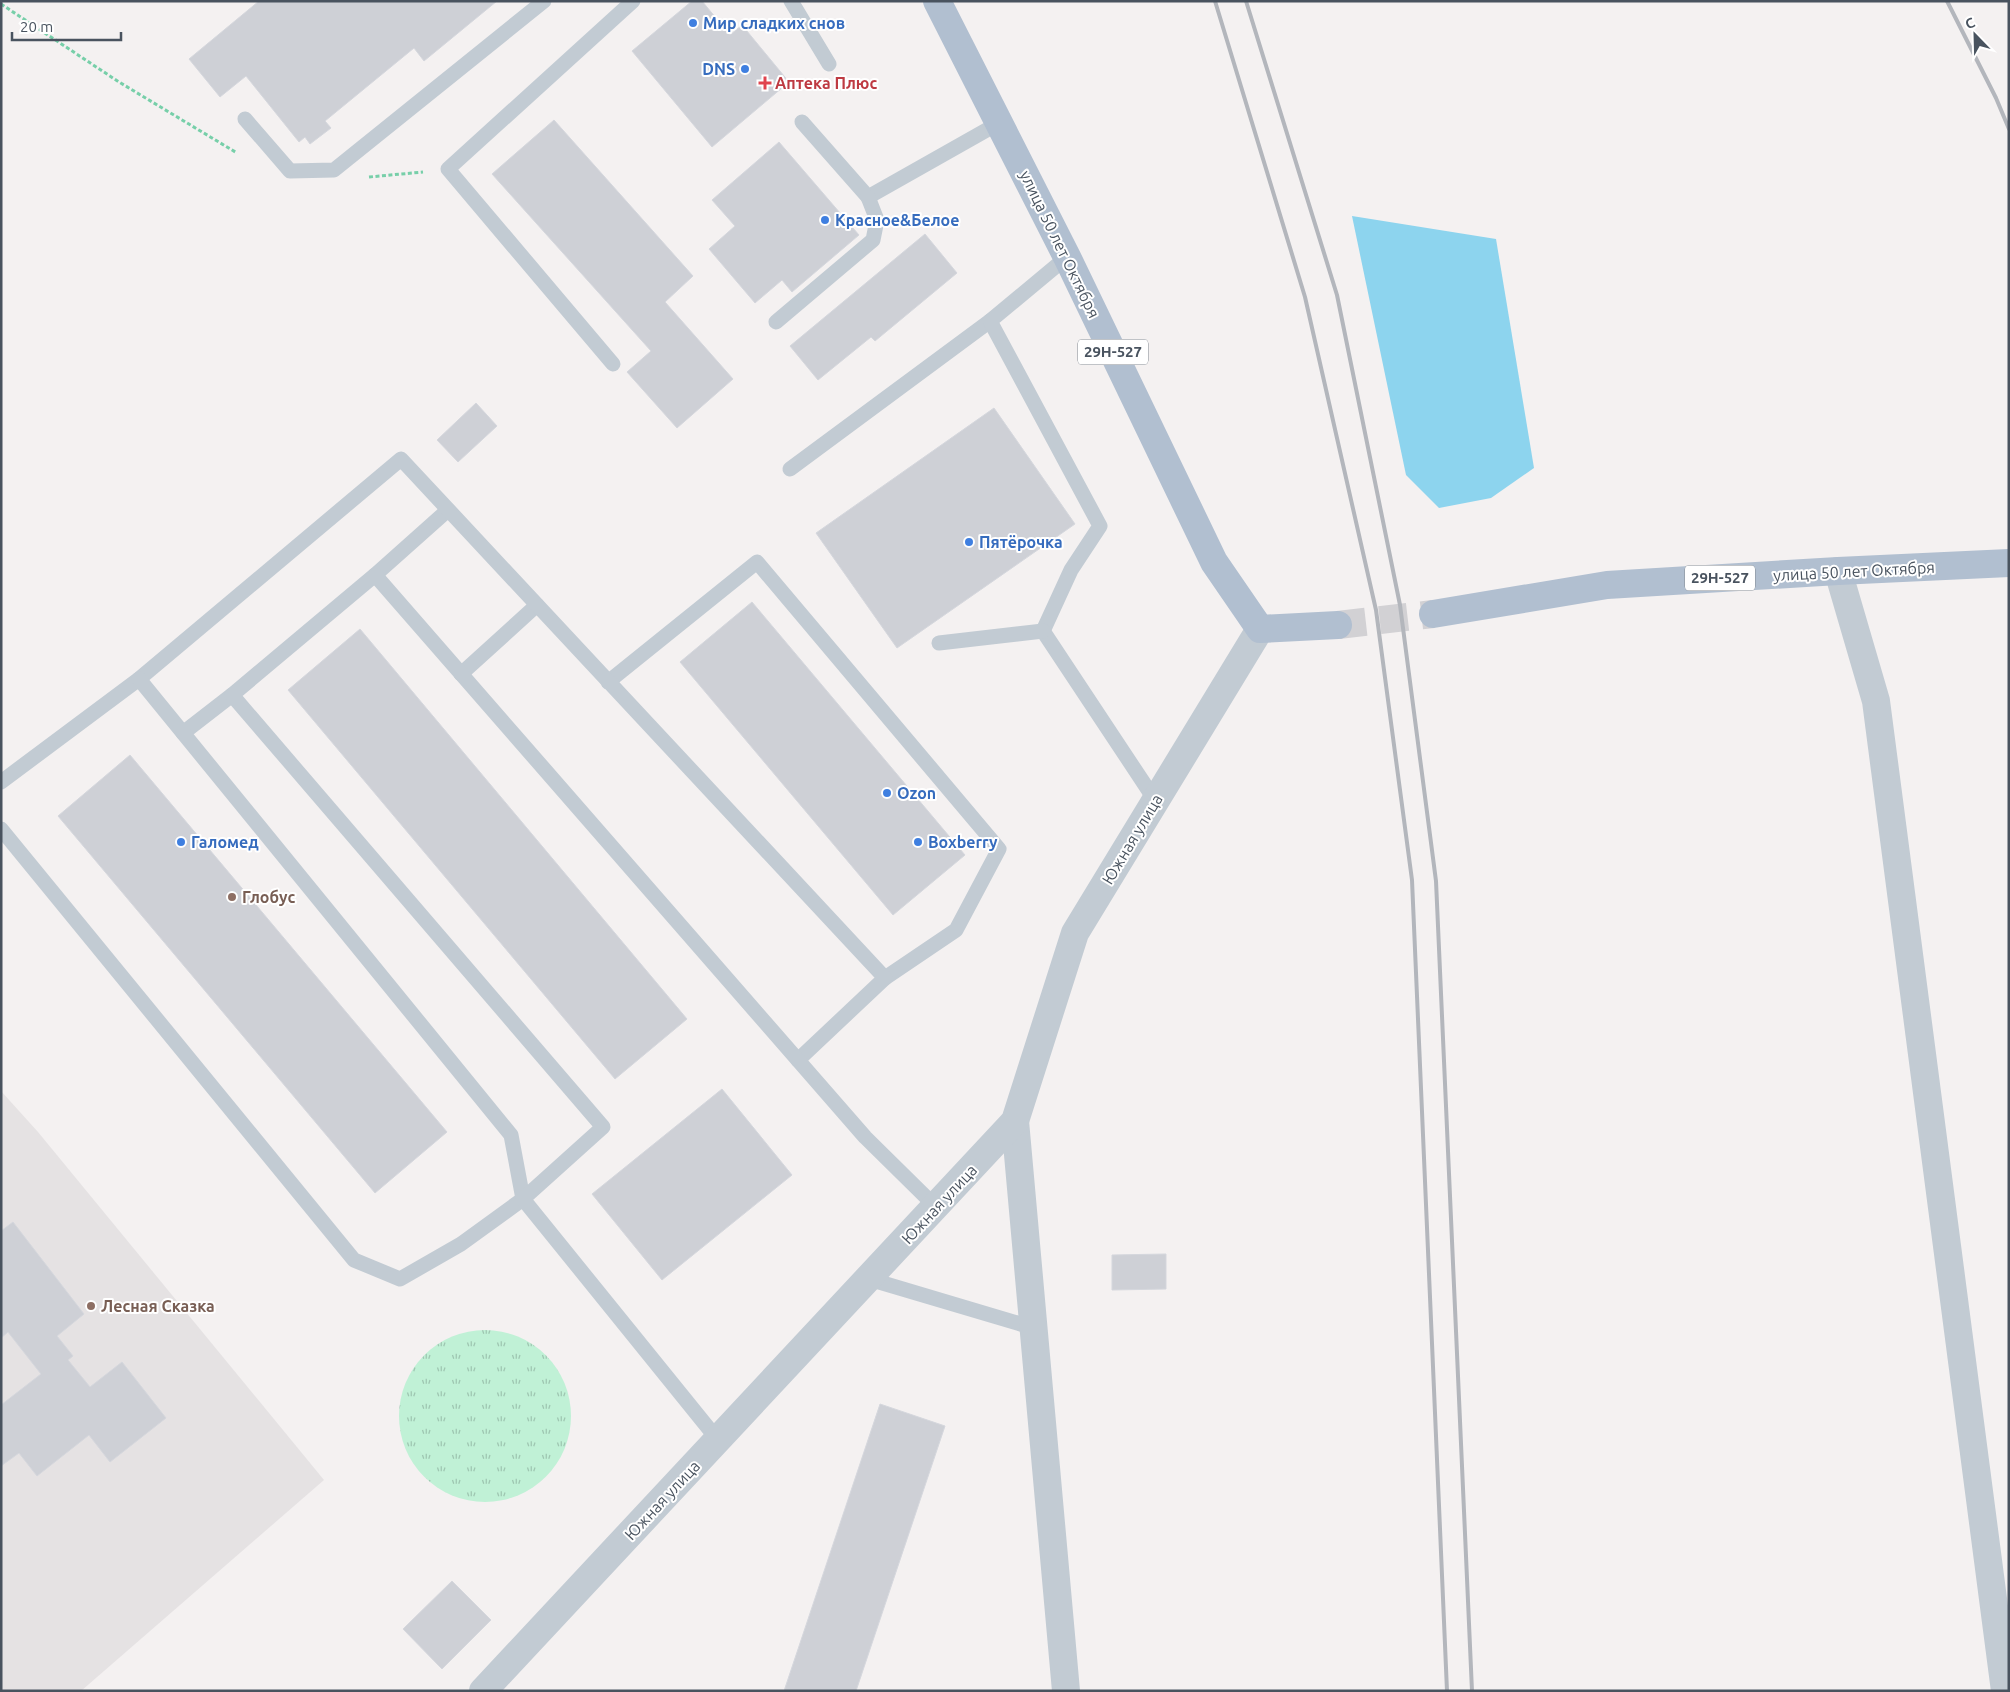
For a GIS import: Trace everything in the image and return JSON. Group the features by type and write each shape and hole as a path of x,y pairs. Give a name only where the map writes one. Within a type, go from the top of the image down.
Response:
{"main road":[{"name":"улица 50 лет Октября","path":"937,1 1067,257 1214,562 1260,629"},
{"name":"улица 50 лет Октября","path":"1433,614 1607,585 2009,563"},
{"path":"1260,629 1338,625"}],"street":[{"path":"1838,571 1876,701 2005,1691"},
{"name":"Южная улица","path":"483,1691 936,1208 1015,1121 1075,933 1260,629"},
{"path":"1015,1121 1066,1691"}],"lane":[{"path":"245,119 290,171 334,170 544,1"},
{"path":"613,364 448,169 633,1"},
{"path":"791,1 829,64"},
{"path":"776,322 873,240 877,220 868,197 802,122"},
{"path":"868,197 999,123"},
{"path":"790,469 990,321 1067,257"},
{"path":"990,321 1100,526 1071,570 1042,631"},
{"path":"1,782 139,679 401,459 885,978"},
{"path":"183,733 232,696 375,575 448,510"},
{"path":"608,682 757,562 999,849 956,930 885,978 798,1060"},
{"path":"375,575 865,1137 936,1208"},
{"path":"461,674 537,605"},
{"path":"939,643 1042,631"},
{"path":"1042,631 1155,800"},
{"path":"139,679 511,1135 523,1199 718,1440"},
{"path":"1,830 354,1260 400,1279 461,1244 523,1199 603,1126 232,696"},
{"path":"869,1279 1034,1328"}],"path":[{"path":"1,4 119,82 242,156"},
{"path":"360,178 448,169"}],"shaded area":[{"name":"Лесная Сказка","path":"1,1091 38,1132 324,1480 81,1691 1,1691"}],"green space":[{"path":"485,1330 502,1332 518,1337 546,1355 564,1383 569,1399 571,1416 569,1433 564,1449 546,1477 518,1495 502,1500 485,1502 468,1500 452,1495 424,1477 406,1449 401,1433 399,1416 401,1399 406,1383 424,1355 452,1337 468,1332"}],"water":[{"path":"1352,216 1496,239 1534,468 1491,498 1439,508 1406,475"}],"building":[{"path":"259,1 497,1 424,61 414,48 325,121 331,128 310,144 305,137 299,142 246,76 220,97 189,59"},
{"path":"692,1 702,1 730,35 742,25 789,82 712,147 632,51"},
{"path":"554,120 693,276 665,302 733,379 677,428 627,372 651,351 492,174"},
{"path":"779,142 859,235 792,292 782,280 755,303 709,249 735,226 712,200"},
{"path":"925,234 957,273 875,341 871,337 818,380 790,346"},
{"path":"476,403 497,426 458,462 437,440"},
{"path":"994,408 1075,524 897,648 816,533"},
{"path":"752,602 965,855 893,915 680,662"},
{"path":"360,629 687,1019 615,1079 288,690"},
{"path":"130,755 447,1132 375,1193 58,816"},
{"path":"722,1089 792,1175 662,1280 592,1194"},
{"path":"13,1222 84,1314 57,1336 73,1356 68,1360 90,1387 122,1362 166,1418 110,1462 89,1435 37,1476 19,1453 1,1466 1,1405 41,1374 8,1332 1,1338 1,1231"},
{"path":"1166,1254 1166,1289 1112,1290 1112,1255"},
{"path":"880,1404 945,1426 856,1691 784,1691"},
{"path":"452,1581 491,1620 442,1669 403,1629"}],"tunnel":[{"path":"1338,625 1433,614"}],"railway":[{"path":"1215,1 1305,297 1376,610 1412,880 1447,1691"},
{"path":"1246,1 1337,295 1400,605 1436,881 1472,1691"},
{"path":"1947,1 1996,98 2009,129"}],"place":[{"name":"Мир сладких снов","path":"693,23"},
{"name":"DNS","path":"745,69"},
{"name":"Аптека Плюс","path":"765,83"},
{"name":"Красное&Белое","path":"825,220"},
{"name":"Пятёрочка","path":"969,542"},
{"name":"Ozon","path":"887,793"},
{"name":"Галомед","path":"181,842"},
{"name":"Boxberry","path":"918,842"},
{"name":"Глобус","path":"232,897"},
{"name":"Лесная Сказка","path":"91,1306"}]}
